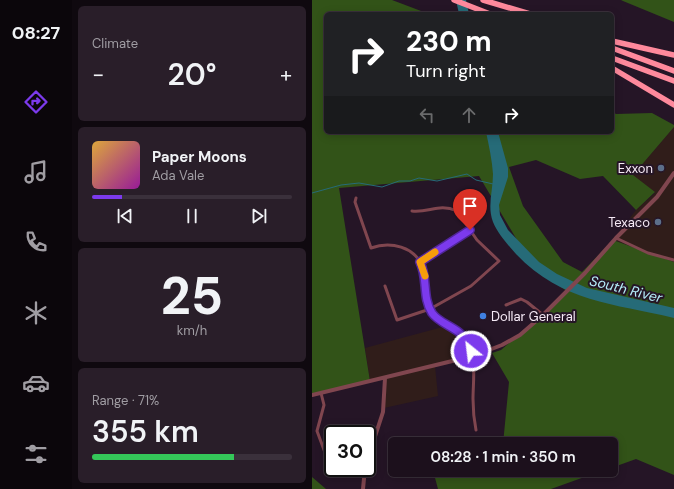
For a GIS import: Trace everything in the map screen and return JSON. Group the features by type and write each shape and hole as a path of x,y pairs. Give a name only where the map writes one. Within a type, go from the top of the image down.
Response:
{"highway":[{"path":"454,0 485,12"},
{"path":"482,0 513,12"},
{"path":"482,0 523,12"},
{"path":"614,41 674,55"},
{"path":"614,49 674,71"},
{"path":"614,59 674,81"},
{"path":"614,69 674,104"}],"street":[{"path":"312,396 473,356 502,345 520,335 556,302 657,197 674,173"},
{"path":"356,198 355,202 370,248 385,244 398,246 411,252 420,262 425,278 427,302 430,309 441,320 462,335 473,356 475,364 473,400 476,430"},
{"path":"457,211 468,198"},
{"path":"385,286 397,320 430,309 479,281 499,261 483,246 457,211 441,207 420,212 412,211"},
{"path":"420,262 470,230"},
{"path":"616,238 648,253 674,260"},
{"path":"506,305 520,299 527,302 543,315"},
{"path":"376,433 383,412 385,378"},
{"path":"321,393 324,405 317,431 324,450"},
{"path":"363,489 364,477"}],"shaded area":[{"path":"674,127 674,262 613,240 636,210 655,193 633,175"},
{"path":"450,325 463,335 473,355 435,366 438,396 384,408 384,378 370,381 365,348"}],"green space":[{"path":"312,0 392,0 424,12 324,12 324,134 614,134 614,112 616,114 652,113 674,125 674,127 633,175 655,192 636,210 603,176 580,179 536,160 509,167 523,206 563,262 582,272 613,240 674,262 674,475 636,459 618,465 618,437 504,437 509,382 492,353 501,350 568,292 533,267 479,176 339,188 370,381 312,394"},
{"path":"621,0 674,0 674,22 623,1"},
{"path":"312,477 326,489 312,489"},
{"path":"435,477 584,477 551,489 438,489"}],"water":[{"path":"456,0 466,0 469,12 459,12"},
{"name":"South River","path":"486,134 499,134 508,168 508,177 499,205 500,215 508,230 539,262 557,274 587,288 674,308 674,318 590,299 552,283 534,270 516,254 503,239 493,222 490,210 493,180"}],"waterway":[{"path":"312,193 341,185 359,183 382,187 399,181 410,181 419,178 437,181 467,174 476,180 493,184"}],"slow traffic":[{"path":"425,276 420,262 435,252"}],"place":[{"name":"Exxon","path":"661,168"},
{"name":"Texaco","path":"658,222"},
{"name":"Dollar General","path":"483,316"}],"route":[{"path":"470,230 420,262 423,268 427,302 430,309 433,314 462,335 471,351"}]}
